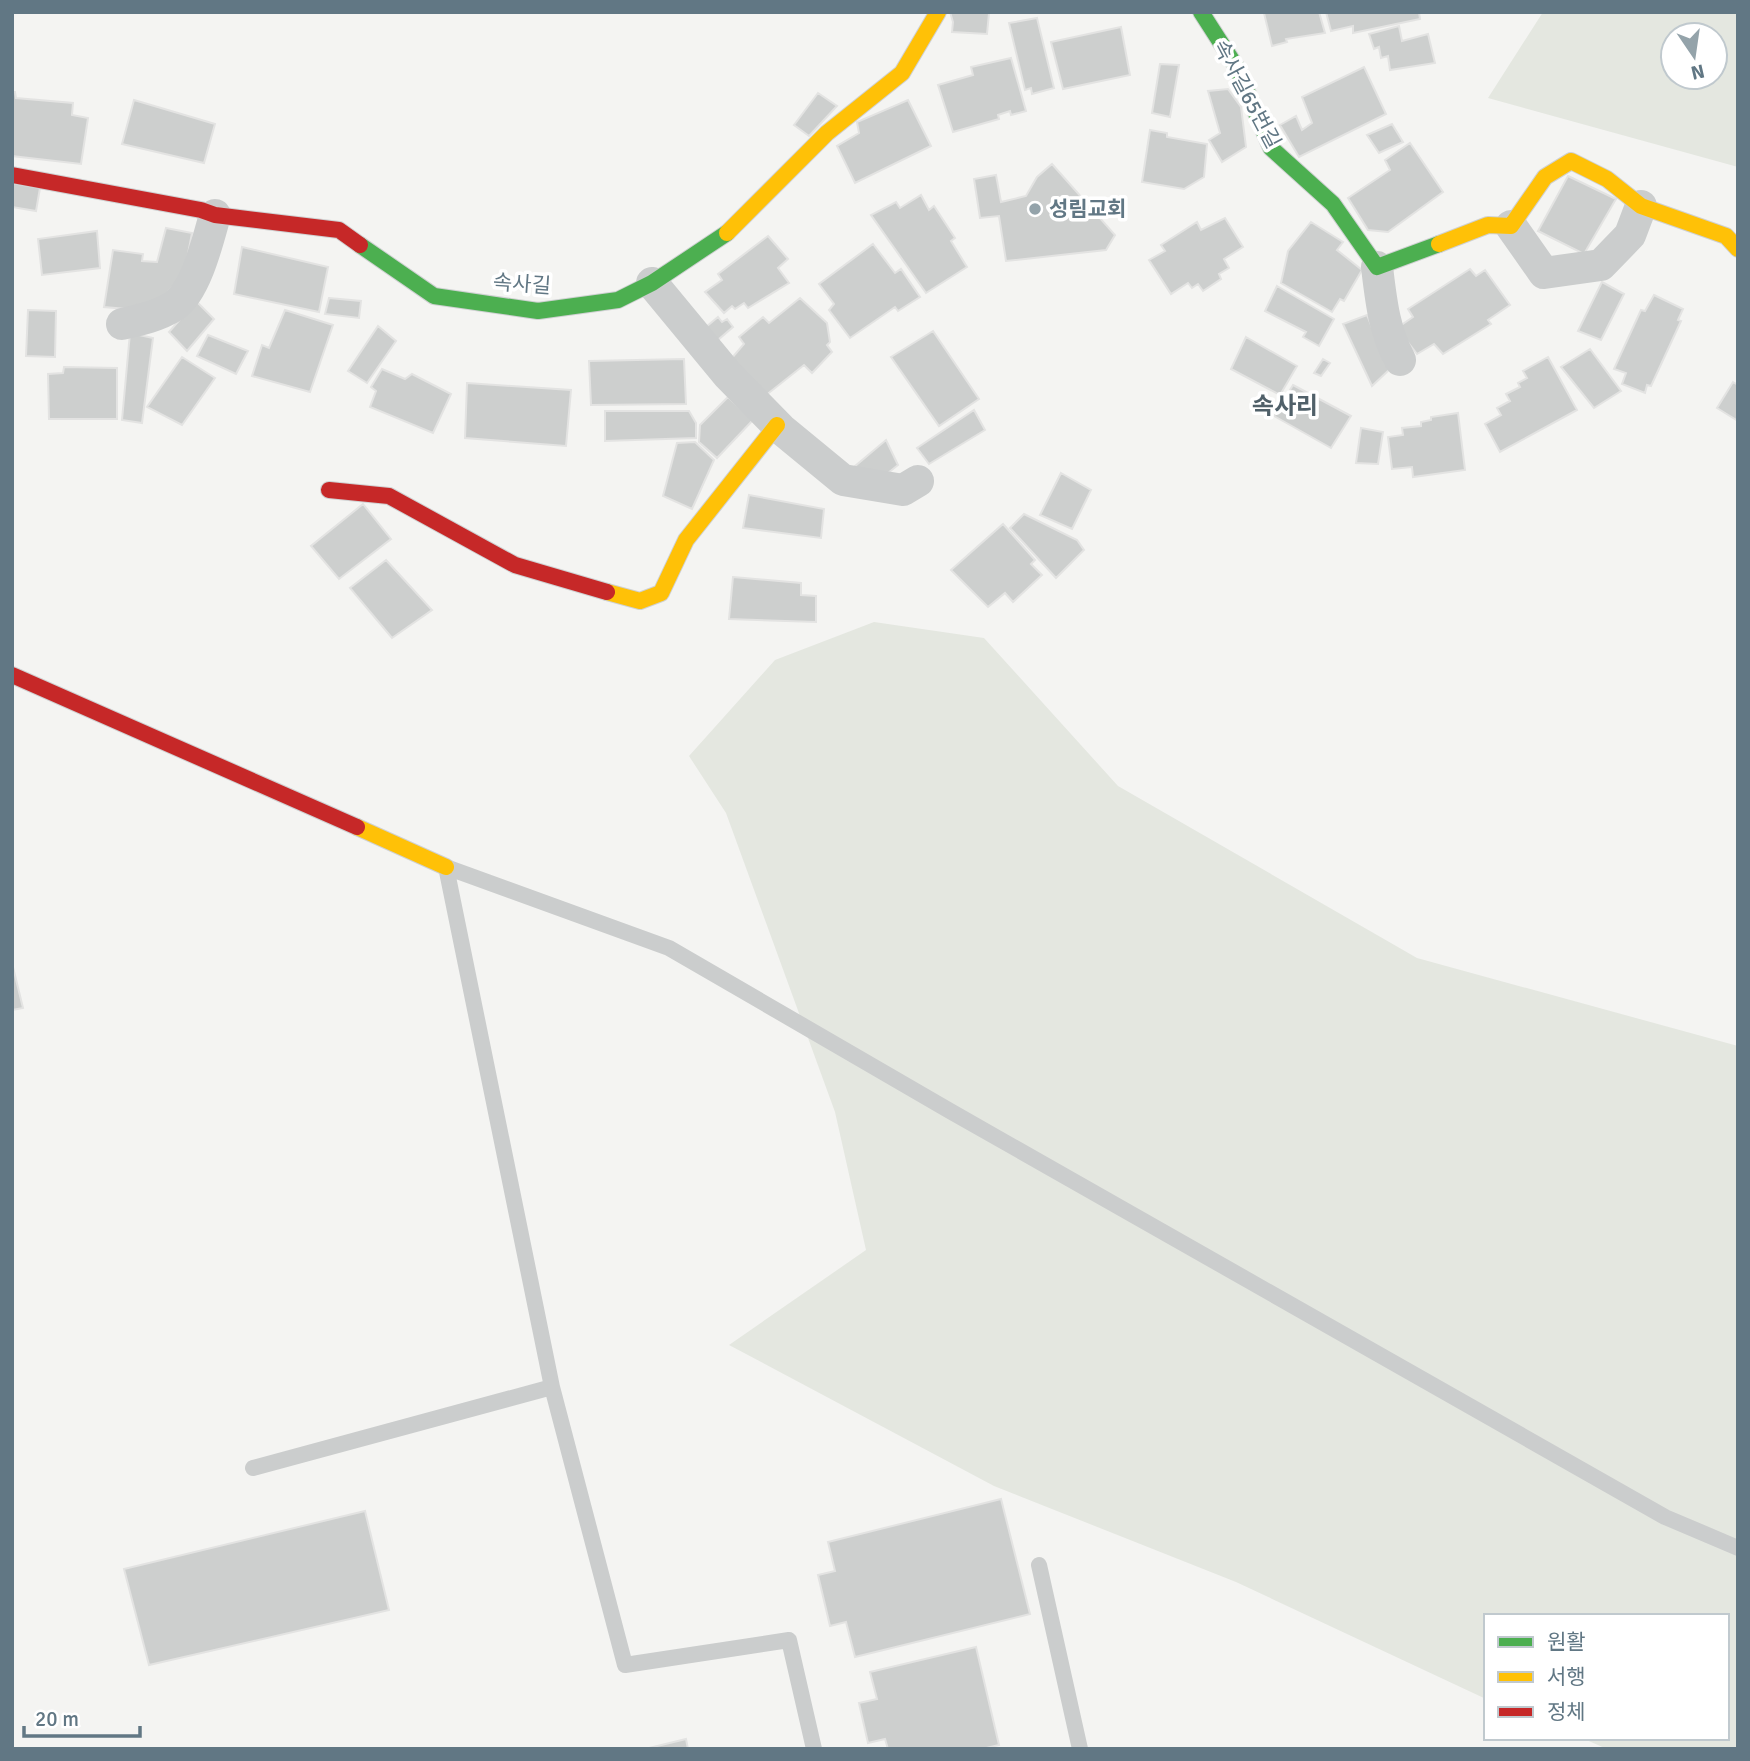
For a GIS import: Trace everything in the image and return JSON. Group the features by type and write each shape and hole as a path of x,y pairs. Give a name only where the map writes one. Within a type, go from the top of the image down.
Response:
{"street":[{"name":"속사길","path":"12,175 201,210 215,215 339,230 434,296 538,311 618,300 652,283 734,228 827,133 902,73 938,12"},
{"name":"속사길65번길","path":"1201,12 1237,68 1271,148 1334,204 1377,267 1386,323 1391,343 1400,360"},
{"path":"1511,226 1545,177 1571,161 1607,179 1641,206 1726,236 1738,249"},
{"path":"1511,226 1544,273 1601,265 1630,235 1641,206"},
{"path":"122,324 150,318 177,304 198,273 215,215"},
{"path":"1377,267 1488,225 1511,226"},
{"path":"652,283 728,375 777,425 843,480 903,490 918,481"},
{"path":"329,490 388,496 515,565 640,601 661,593 686,540 777,425"},
{"path":"12,675 446,867"}],"lane":[{"path":"446,867 552,1387 625,1665 789,1640 814,1749"},
{"path":"446,867 669,948 950,1111 1665,1517 1738,1548"},
{"path":"253,1468 552,1387"},
{"path":"1039,1565 1080,1749"}],"shaded area":[{"path":"1543,12 1738,12 1738,167 1488,98"},
{"path":"874,622 984,638 1118,786 1417,958 1738,1046 1738,1749 1607,1749 1587,1740 1729,1740 1729,1614 1484,1614 1484,1698 1236,1582 994,1486 729,1345 866,1250 835,1112 726,813 689,756 775,660"}],"building":[{"path":"950,12 989,13 987,34 952,32"},
{"path":"1319,12 1325,33 1286,39 1287,42 1272,46 1264,13"},
{"path":"1326,12 1419,12 1420,19 1353,33 1353,26 1331,31"},
{"path":"1037,18 1054,88 1032,94 1031,88 1025,90 1009,23"},
{"path":"1399,26 1402,41 1428,34 1435,63 1390,70 1388,56 1381,58 1379,47 1374,49 1369,34"},
{"path":"1121,27 1130,75 1063,89 1051,42"},
{"path":"1011,58 1026,111 1011,115 1010,111 998,115 999,119 953,132 938,85 973,75 971,67"},
{"path":"1160,64 1179,65 1170,117 1152,113"},
{"path":"1364,67 1386,114 1299,157 1280,125 1296,116 1302,130 1312,123 1302,97"},
{"path":"1228,89 1241,107 1246,147 1222,162 1209,140 1220,133 1208,91"},
{"path":"12,92 15,92 16,98 73,103 72,115 88,118 81,164 12,156"},
{"path":"818,93 837,106 809,136 794,125"},
{"path":"134,100 215,124 204,163 122,144"},
{"path":"908,100 931,146 855,183 837,146 859,133 857,122"},
{"path":"1392,124 1403,142 1379,153 1367,135"},
{"path":"1150,130 1167,133 1167,137 1207,144 1204,177 1184,189 1142,182"},
{"path":"1410,143 1443,192 1388,232 1368,230 1348,198 1390,170 1385,160"},
{"name":"성림교회","path":"1052,164 1115,235 1106,250 1006,261 999,216 980,218 974,179 996,175 1001,202 1026,196 1037,177"},
{"path":"1568,176 1616,199 1584,254 1538,231"},
{"path":"12,183 40,188 36,211 12,207"},
{"path":"921,195 929,210 934,206 955,238 951,241 967,267 926,293 871,215 896,202 900,208"},
{"path":"1225,218 1243,247 1224,259 1229,268 1219,274 1221,279 1203,291 1198,284 1192,288 1188,283 1171,294 1149,260 1165,251 1161,245 1197,222 1201,230"},
{"path":"1311,222 1343,242 1337,250 1362,270 1344,301 1340,299 1332,312 1281,283 1288,251"},
{"path":"166,228 192,233 184,275 150,311 104,307 113,250 143,254 142,261 157,262"},
{"path":"97,231 100,268 42,275 38,239"},
{"path":"768,236 788,259 778,268 789,283 748,308 744,303 735,309 732,306 724,313 705,292 722,280 718,274"},
{"path":"873,244 895,273 901,269 920,297 898,311 895,307 850,338 829,310 834,304 819,284"},
{"path":"242,247 328,267 319,312 234,294"},
{"path":"1470,269 1476,276 1485,270 1510,305 1488,320 1491,324 1443,354 1434,344 1417,354 1397,328 1413,317 1408,309"},
{"path":"1602,282 1624,294 1601,340 1578,331"},
{"path":"1277,286 1334,319 1319,346 1303,337 1306,332 1265,311"},
{"path":"1654,295 1683,309 1678,320 1681,321 1651,386 1647,385 1645,393 1622,384 1626,373 1614,369 1641,310 1645,311"},
{"path":"329,298 361,301 359,318 325,314"},
{"path":"800,298 827,323 830,342 827,345 832,352 812,373 804,365 765,396 731,359 744,344 739,337 763,317 769,323"},
{"path":"196,301 214,319 187,351 169,332"},
{"path":"28,310 56,311 55,357 26,356"},
{"path":"285,310 333,325 310,392 252,376 262,345 269,348"},
{"path":"1367,315 1389,370 1372,386 1343,324"},
{"path":"718,317 722,322 727,319 733,327 712,345 700,332"},
{"path":"378,326 396,341 367,383 348,371"},
{"path":"933,331 979,399 939,426 891,357"},
{"path":"130,333 153,338 142,423 122,420"},
{"path":"208,335 248,351 236,374 197,356"},
{"path":"1246,337 1297,366 1280,395 1231,369"},
{"path":"1590,349 1621,391 1594,408 1561,367"},
{"path":"182,357 215,378 182,425 147,407"},
{"path":"1548,357 1577,410 1500,452 1485,424 1501,415 1497,408 1510,401 1506,394 1520,387 1518,383 1527,378 1523,371"},
{"path":"684,359 686,404 591,405 589,361"},
{"path":"1323,359 1330,363 1321,376 1314,373"},
{"path":"64,367 117,368 117,419 49,419 48,374 63,373"},
{"path":"382,369 405,379 412,374 451,394 433,433 370,407 376,391 371,387"},
{"path":"1733,382 1738,385 1738,421 1717,408"},
{"path":"467,383 571,390 566,446 465,438"},
{"path":"1293,385 1351,416 1331,448 1274,416"},
{"path":"728,397 753,420 717,458 699,442 700,425"},
{"path":"974,410 985,430 929,464 917,448"},
{"path":"605,411 689,411 696,423 696,438 605,441"},
{"path":"1458,413 1465,470 1413,477 1412,467 1392,469 1388,437 1403,435 1402,428 1421,426 1421,422 1431,420 1431,417"},
{"path":"1361,428 1383,432 1378,464 1356,463"},
{"path":"886,440 898,465 883,477 854,467"},
{"path":"695,442 714,460 692,509 663,496 677,443"},
{"path":"1061,473 1091,490 1072,529 1040,515"},
{"path":"749,495 824,509 821,538 743,528"},
{"path":"363,504 391,539 339,579 311,546"},
{"path":"1024,514 1077,540 1084,550 1056,578 1010,528"},
{"path":"1003,524 1035,560 1031,564 1042,575 1013,602 1005,593 988,607 951,570"},
{"path":"386,560 432,610 392,638 350,588"},
{"path":"733,577 801,583 801,595 816,596 816,622 729,619"},
{"path":"12,963 23,1008 12,1010"},
{"path":"1001,1499 1030,1614 855,1657 846,1622 830,1626 818,1575 835,1571 828,1542"},
{"path":"365,1511 389,1610 149,1665 124,1569"},
{"path":"976,1647 999,1745 982,1749 888,1749 885,1739 868,1743 859,1703 877,1699 870,1672"},
{"path":"686,1739 688,1749 645,1749"}],"traffic: fast":[{"path":"1201,12 1237,68 1271,148 1333,204 1377,267 1439,244"},
{"path":"360,245 434,296 538,311 618,300 652,283 727,233"}],"traffic: slow":[{"path":"727,233 827,133 902,73 938,12"},
{"path":"1439,244 1488,225 1511,226 1545,177 1571,161 1607,179 1641,206 1726,236 1738,249"},
{"path":"607,592 640,601 661,593 686,540 777,425"},
{"path":"357,827 446,867"}],"traffic: jam":[{"path":"12,175 201,210 215,215 339,230 360,245"},
{"path":"329,490 389,496 515,565 607,592"},
{"path":"12,675 357,827"}],"place":[{"name":"성림교회","path":"1035,209"}],"district":[{"name":"속사리","path":"1285,406"}]}
